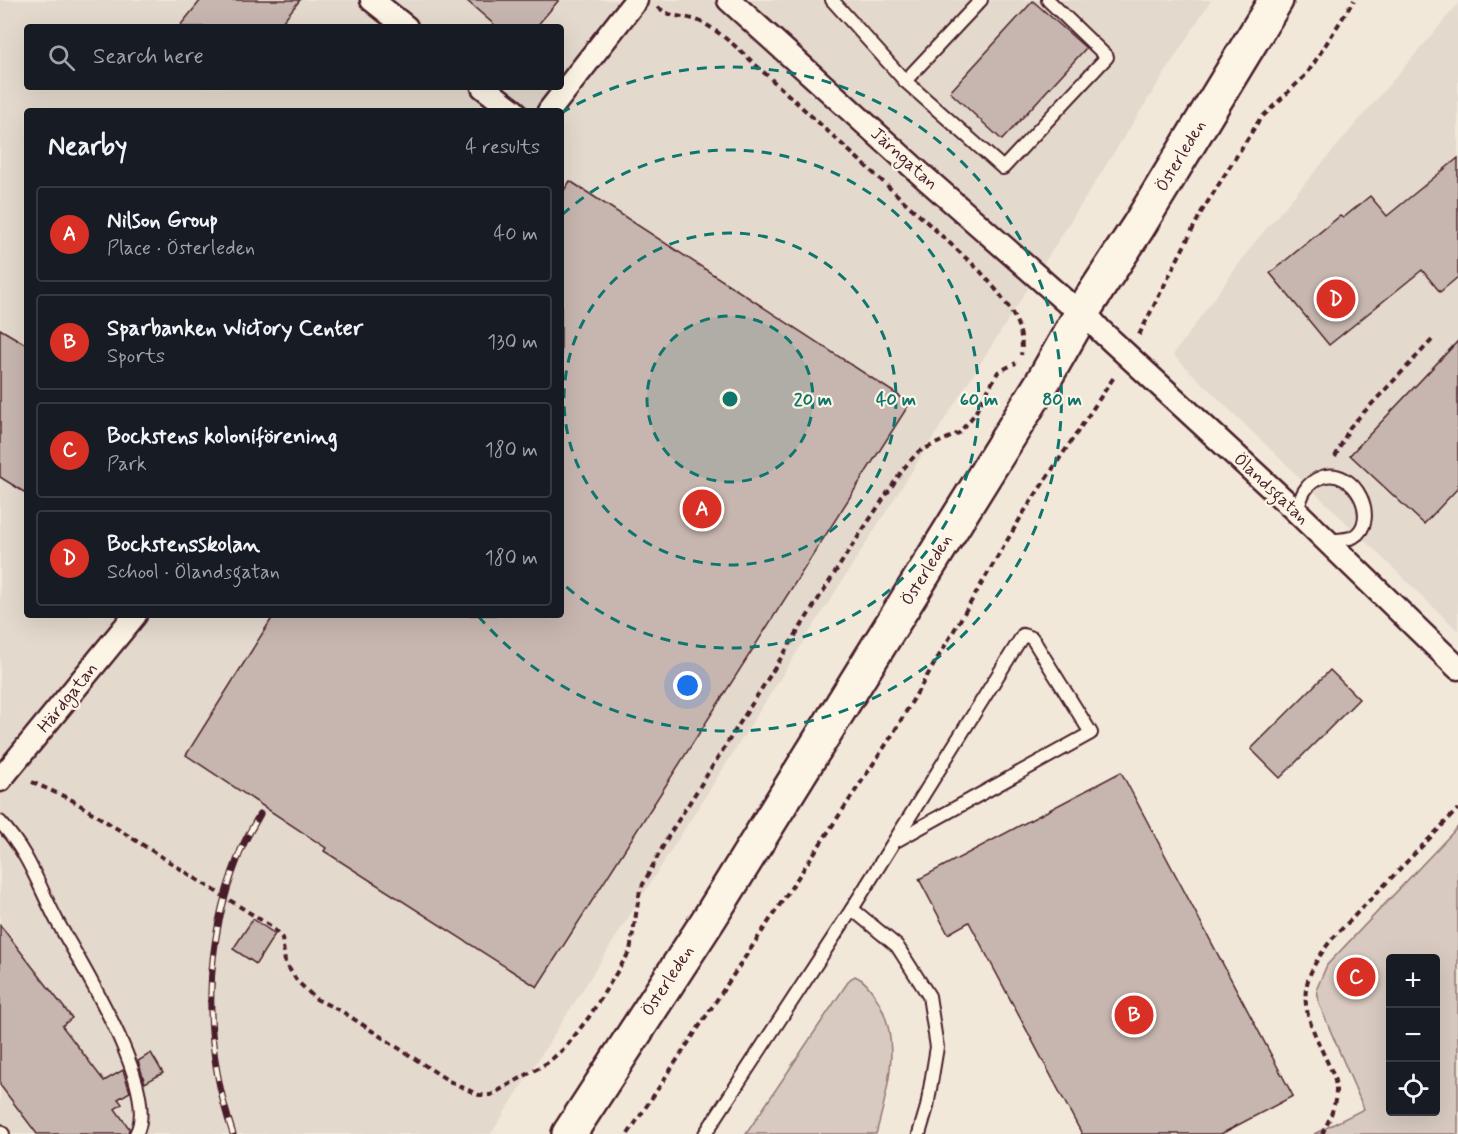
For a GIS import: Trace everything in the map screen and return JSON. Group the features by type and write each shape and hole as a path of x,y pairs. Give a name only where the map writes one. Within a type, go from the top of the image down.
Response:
{"main road":[{"name":"Österleden","path":"569,1134 709,919 1030,404 1083,311 1138,227 1276,0"}],"street":[{"path":"372,0 402,24"},
{"path":"551,108 636,0"},
{"name":"Järngatan","path":"729,0 1064,300 1083,311"},
{"path":"487,90 510,108"},
{"name":"Ölandsgatan","path":"1083,311 1101,331 1297,513 1458,668"},
{"name":"Härdgatan","path":"0,780 133,618"}],"lane":[{"path":"832,0 905,81 1003,168 1107,57 1048,0"},
{"path":"905,81 981,0"},
{"path":"1297,513 1302,494 1311,481 1338,475 1350,482 1358,492 1363,504 1365,517 1362,528 1353,537 1326,541"},
{"path":"705,1134 852,909 1023,635 1032,638 1091,733 894,842"},
{"path":"0,822 15,838 30,862 55,917 118,1032 140,1096 141,1125 136,1134"},
{"path":"852,909 897,946 929,996 937,1047 927,1107 919,1134"}],"path":[{"path":"25,784 33,782 72,800 272,927 282,938 285,962 297,981 316,999 343,1012 449,1081 479,1095 491,1095 547,1063 565,1048 589,1017 630,951 640,890 669,835 850,549 904,468 918,452 958,433 974,416 998,372 1015,364 1021,358 1023,348 1016,320 1001,295 980,271 734,45 712,28 693,20 668,15 651,0"},
{"path":"628,1134 891,737 1000,550 1064,449 1108,387 1148,321 1202,211 1260,119 1307,74 1354,0"},
{"path":"1332,476 1335,455 1350,428 1433,339"},
{"path":"1322,1134 1334,1107 1336,1089 1334,1076 1306,1011 1306,987 1312,970 1320,954 1332,939 1458,809"}],"shaded area":[{"path":"0,0 1211,0 491,1134 0,1134"},
{"path":"1458,4 1458,631 1173,355 1254,243"},
{"path":"1458,827 1458,1134 1314,1134 1364,1109 1319,1004 1317,988 1327,965"},
{"path":"855,976 865,983 875,996 885,1015 889,1031 891,1048 888,1083 876,1134 746,1134 850,979"}],"building":[{"path":"201,0 300,0 280,24 181,24"},
{"path":"466,0 559,0 539,24 494,24"},
{"path":"1033,1 1086,48 1002,140 950,92"},
{"path":"1458,158 1458,277 1440,292 1422,270 1329,345 1270,273 1340,216 1343,218 1370,196 1387,216"},
{"path":"570,181 910,403 537,987 324,851 326,848 186,755 272,618 564,618 564,190"},
{"path":"0,329 24,343 24,492 0,477"},
{"path":"1458,341 1458,488 1424,524 1350,455"},
{"path":"1330,670 1359,699 1280,778 1251,749"},
{"path":"1121,772 1293,1096 1221,1134 1082,1134 969,922 948,934 919,879"},
{"path":"253,919 275,934 256,964 233,949"},
{"path":"0,925 72,1018 62,1026 104,1081 123,1070 130,1092 118,1099 122,1104 115,1109 129,1128 128,1134 37,1134 0,1085"},
{"path":"151,1053 163,1073 145,1083 138,1061"}],"railway":[{"path":"233,1134 216,1064 212,1029 213,959 227,889 241,849 260,814"}],"place":[{"name":"Bockstensskolan","path":"1336,299"},
{"name":"Nilson Group","path":"702,509"},
{"name":"Bockstens koloniförening","path":"1356,977"},
{"name":"Sparbanken Wictory Center","path":"1134,1015"}]}
